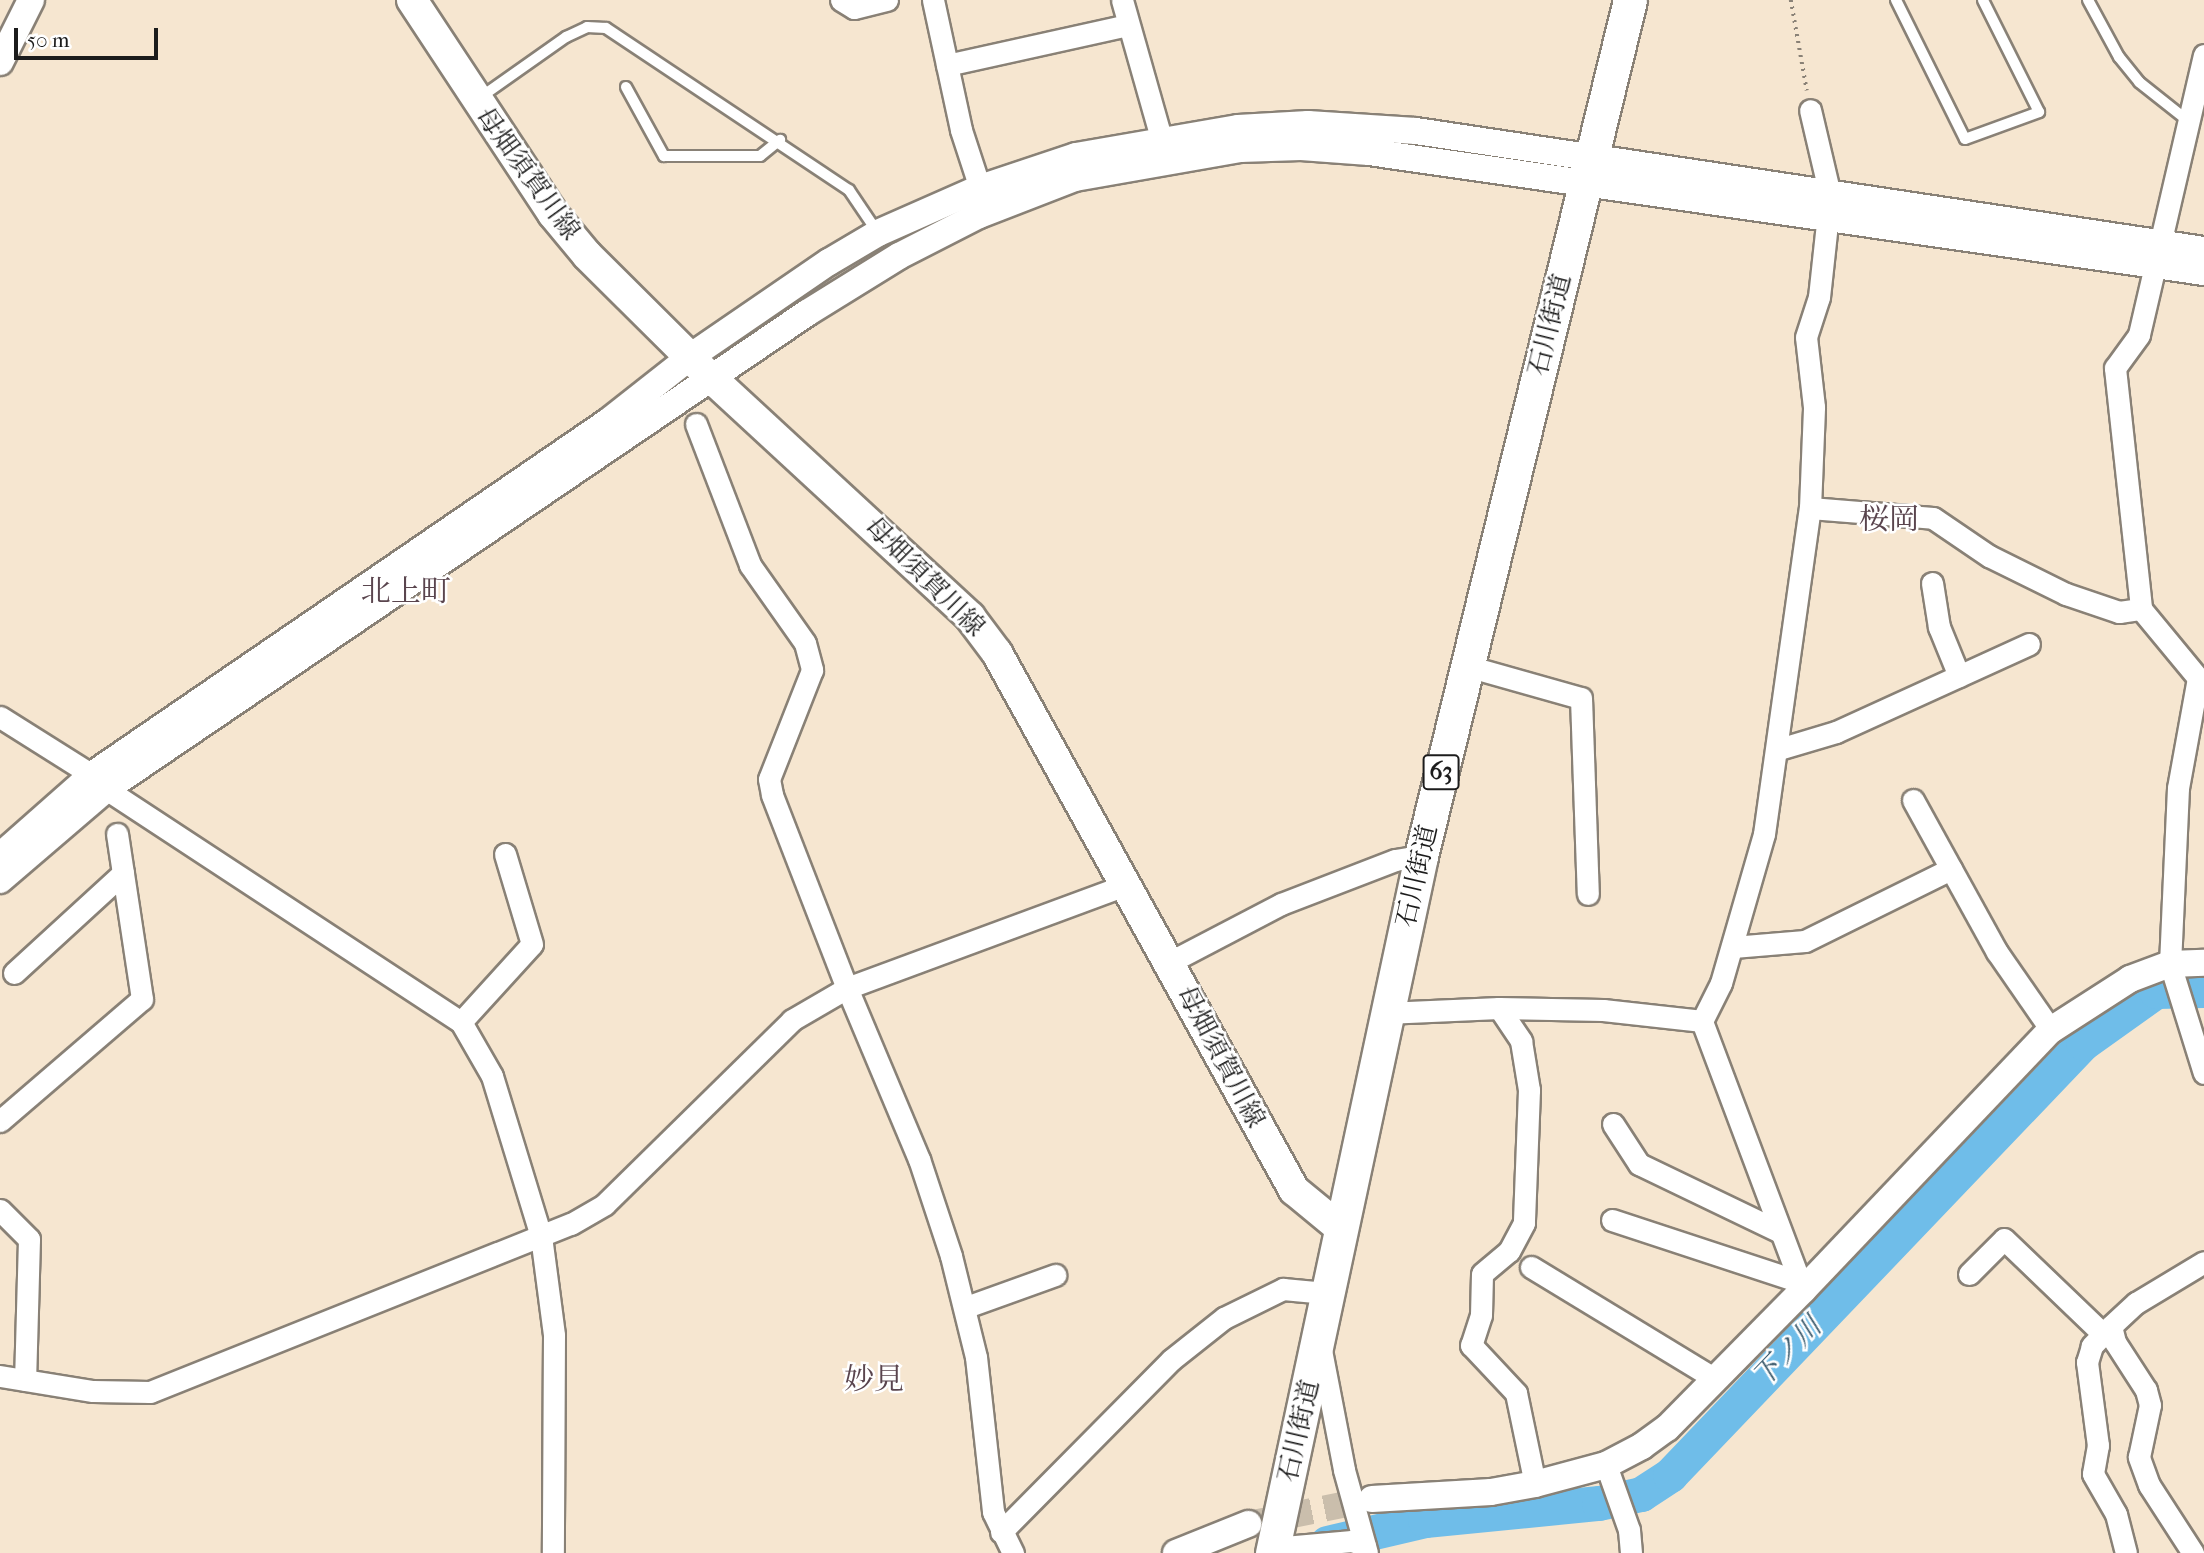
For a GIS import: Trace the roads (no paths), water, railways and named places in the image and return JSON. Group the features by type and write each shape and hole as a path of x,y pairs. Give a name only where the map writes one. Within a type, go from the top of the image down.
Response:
{"main road":[{"name":"母畑須賀川線","path":"411,0 475,101 553,214 587,255 703,369 970,617 997,653 1128,884 1294,1190 1339,1227"},
{"name":"石川街道","path":"1272,1551 1320,1343 1326,1293 1339,1227 1421,856 1630,0"}],"street":[{"path":"0,62 31,0"},
{"path":"841,0 855,8 887,0"},
{"path":"933,0 961,131 980,188"},
{"path":"1122,0 1161,138"},
{"path":"947,65 1128,25"},
{"path":"2204,55 2139,335 2115,368 2141,609 2198,678 2178,788 2171,969 2204,1073"},
{"path":"1800,1285 1702,1021 1733,947 1756,869 1779,749 1810,508 1814,407 1806,337 1819,297 1829,205 1810,110"},
{"path":"0,856 99,782 609,421 703,369 878,233 980,188 1076,156 1161,138 1308,124 1416,131 1589,169 2156,253 2204,250"},
{"path":"0,880 99,782 703,369 760,332 807,313 898,256 979,215 1074,178 1240,149 1301,147 1589,169"},
{"path":"2156,253 2204,272"},
{"path":"696,424 750,565 805,643 812,670 769,779 846,988 919,1159 966,1307 993,1512 1013,1553"},
{"path":"1810,508 1933,518 1989,556 2066,594 2119,612 2141,609"},
{"path":"1932,583 1939,627 1959,676"},
{"path":"1779,749 1836,732 2029,644"},
{"path":"1467,666 1581,698 1588,894"},
{"path":"0,717 461,1022 492,1076 541,1236 554,1335 553,1553"},
{"path":"1913,800 1997,952 2051,1030"},
{"path":"0,1121 142,999 117,834"},
{"path":"461,1022 531,944 505,854"},
{"path":"1170,962 1280,904 1395,860 1421,856"},
{"path":"1733,947 1805,941 1951,869"},
{"path":"14,973 123,873"},
{"path":"0,1376 93,1391 150,1392 541,1236 605,1204 792,1020 846,988 1128,884"},
{"path":"1372,1499 1491,1492 1535,1484 1606,1465 1667,1427 1715,1379 1800,1285 2051,1030 2130,979 2204,963"},
{"path":"1385,1013 1499,1007 1603,1010 1702,1021"},
{"path":"1499,1007 1521,1041 1529,1090 1524,1223 1509,1251 1482,1273 1481,1315 1471,1345 1516,1393 1535,1484"},
{"path":"1613,1125 1639,1164 1778,1231"},
{"path":"0,1210 29,1240 25,1380"},
{"path":"1612,1220 1800,1285"},
{"path":"1969,1274 2004,1239 2107,1330 2146,1390 2150,1405 2139,1457 2149,1485 2193,1553"},
{"path":"2126,1553 2116,1514 2093,1474 2098,1445 2087,1362 2092,1346 2136,1303 2204,1262"},
{"path":"1531,1267 1715,1379"},
{"path":"966,1307 1055,1275"},
{"path":"1001,1532 1171,1360 1224,1318 1283,1289 1326,1293"},
{"path":"1320,1343 1344,1470 1366,1549"},
{"path":"1606,1465 1629,1530 1631,1553"},
{"path":"1176,1553 1248,1524"},
{"path":"1272,1551 1352,1541 1366,1549"}],"lane":[{"path":"1896,0 1965,139 2039,112 1983,0"},
{"path":"2088,0 2125,65 2187,120"},
{"path":"475,101 566,37 587,27 606,28 780,140 849,190 878,233"},
{"path":"626,87 664,156 760,156 780,140"}],"waterway":[{"name":"下ノ川","path":"1327,1543 1425,1520 1599,1503 1641,1494 1670,1475 2083,1043 2156,991 2204,990"}],"tunnel":[{"path":"1248,1524 1372,1499"}],"district":[{"name":"桜岡","path":"1889,520"},
{"name":"北上町","path":"406,592"},
{"name":"妙見","path":"874,1380"}]}
